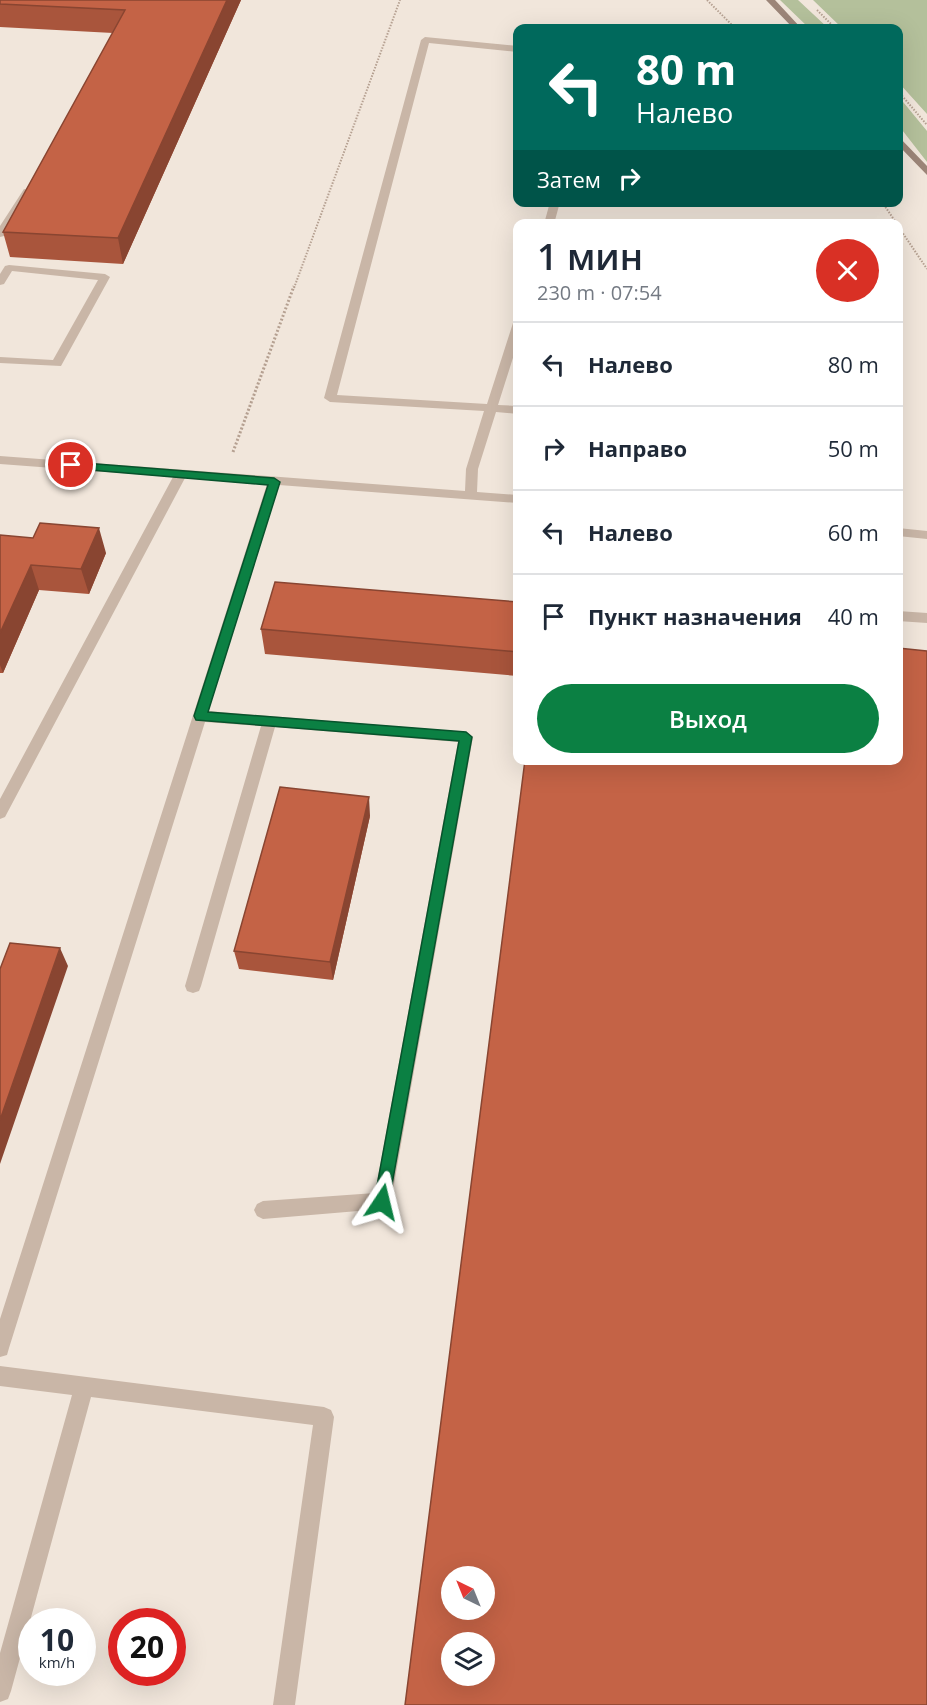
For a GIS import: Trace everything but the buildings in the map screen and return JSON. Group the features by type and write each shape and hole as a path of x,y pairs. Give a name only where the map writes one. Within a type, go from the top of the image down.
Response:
{"main road":[{"path":"770,0 793,24"},
{"path":"903,145 927,172"}],"lane":[{"path":"513,49 425,40 330,398 513,410"},
{"path":"0,234 30,186"},
{"path":"0,260 9,268 105,277 57,364 0,360"},
{"path":"0,282 9,268"},
{"path":"471,494 472,468 513,339"},
{"path":"0,460 513,498"},
{"path":"0,813 181,474"},
{"path":"0,1348 274,482"},
{"path":"903,532 927,534"},
{"path":"903,616 927,618"},
{"path":"200,716 466,737 382,1202 263,1210"},
{"path":"193,986 269,722"},
{"path":"0,1376 324,1417 284,1705"},
{"path":"0,1691 84,1388"}],"path":[{"path":"230,461 400,0"},
{"path":"707,0 731,24"},
{"path":"814,7 831,24"},
{"path":"903,97 927,125"},
{"path":"903,233 927,269"}],"green space":[{"path":"780,0 798,0 824,24 805,24"},
{"path":"813,0 927,0 927,114 903,87 903,24 838,24"},
{"path":"903,102 927,131 927,162 903,131"}],"route":[{"path":"71,465 274,482 200,716 466,737 382,1202"}]}
